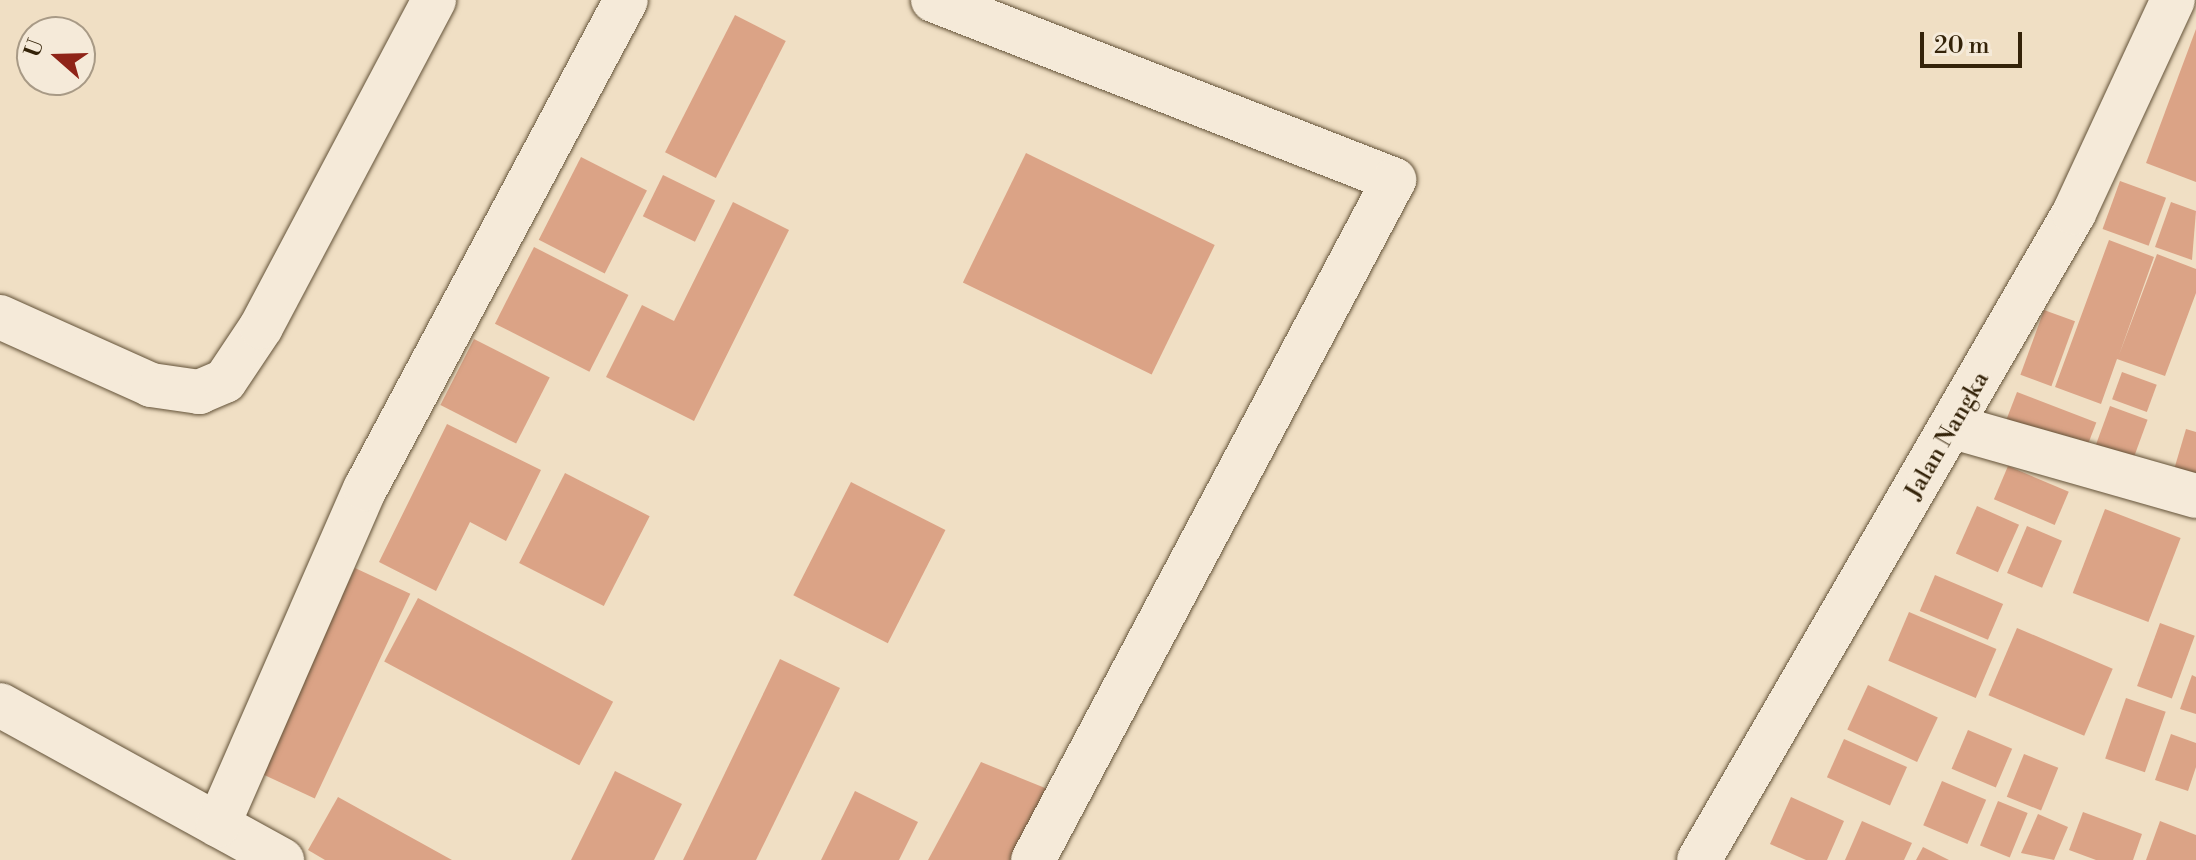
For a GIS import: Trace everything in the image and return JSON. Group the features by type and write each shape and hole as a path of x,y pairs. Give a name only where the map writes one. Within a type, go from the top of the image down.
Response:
{"street":[{"path":"0,317 151,385 199,392 225,381 244,356 434,0"},
{"path":"218,825 365,489 626,0"},
{"path":"933,0 1394,180 1033,860"},
{"name":"Jalan Nangka","path":"1699,860 1954,427 2074,213 2173,0"},
{"path":"1954,427 2196,496"},
{"path":"0,705 282,860"}],"building":[{"path":"735,15 786,41 716,178 665,152"},
{"path":"2196,29 2196,182 2146,163"},
{"path":"1026,153 1215,245 1152,374 963,282"},
{"path":"581,157 647,191 605,273 539,240"},
{"path":"663,175 715,200 695,242 643,216"},
{"path":"2120,181 2166,198 2149,246 2103,229"},
{"path":"733,202 789,230 694,421 606,377 642,305 674,321"},
{"path":"2171,202 2196,211 2192,260 2155,247"},
{"path":"2109,240 2154,257 2119,355 2157,254 2196,269 2196,293 2165,376 2117,359 2101,404 2055,387"},
{"path":"534,247 628,295 589,372 495,324"},
{"path":"2044,310 2075,321 2051,386 2020,375"},
{"path":"474,339 550,378 516,444 440,405"},
{"path":"2122,372 2157,385 2147,412 2112,399"},
{"path":"2017,392 2096,422 2082,459 2003,428"},
{"path":"2110,406 2148,420 2132,464 2094,450"},
{"path":"447,424 541,470 506,541 470,522 436,591 379,562"},
{"path":"2186,429 2196,432 2196,479 2173,473"},
{"path":"2008,466 2069,492 2055,525 1994,499"},
{"path":"565,473 650,516 604,606 519,563"},
{"path":"851,482 945,530 888,643 793,595"},
{"path":"1977,506 2019,525 1998,572 1956,554"},
{"path":"2105,509 2181,538 2148,622 2073,593"},
{"path":"2027,526 2062,541 2042,588 2007,573"},
{"path":"355,568 410,594 315,799 259,773"},
{"path":"1935,575 2003,604 1988,640 1920,611"},
{"path":"418,598 613,702 579,765 384,662"},
{"path":"1909,612 1996,649 1976,698 1888,661"},
{"path":"2160,623 2195,636 2172,699 2137,686"},
{"path":"2017,628 2113,669 2084,736 1988,695"},
{"path":"780,659 840,688 756,860 683,860"},
{"path":"2192,675 2196,677 2196,714 2180,709"},
{"path":"1868,685 1938,718 1917,762 1847,729"},
{"path":"2126,698 2166,712 2145,772 2105,759"},
{"path":"1968,730 2012,749 1996,787 1952,769"},
{"path":"2171,734 2196,743 2196,767 2188,791 2155,780"},
{"path":"1844,739 1907,767 1890,805 1827,777"},
{"path":"2024,754 2058,768 2041,811 2007,797"},
{"path":"981,762 1050,790 1012,860 928,860"},
{"path":"615,771 682,804 654,860 571,860"},
{"path":"1942,781 1986,800 1967,844 1923,825"},
{"path":"855,791 918,822 899,860 821,860"},
{"path":"338,797 452,860 325,860 308,850"},
{"path":"1791,797 1844,821 1827,860 1806,860 1770,844"},
{"path":"1998,801 2028,813 2010,857 1980,846"},
{"path":"2083,812 2142,834 2133,860 2096,860 2069,850"},
{"path":"2038,814 2068,827 2054,860 2021,853"},
{"path":"1862,821 1912,843 1904,860 1845,860"},
{"path":"2160,821 2196,835 2196,860 2146,860"},
{"path":"1923,847 1949,860 1916,860"}]}
